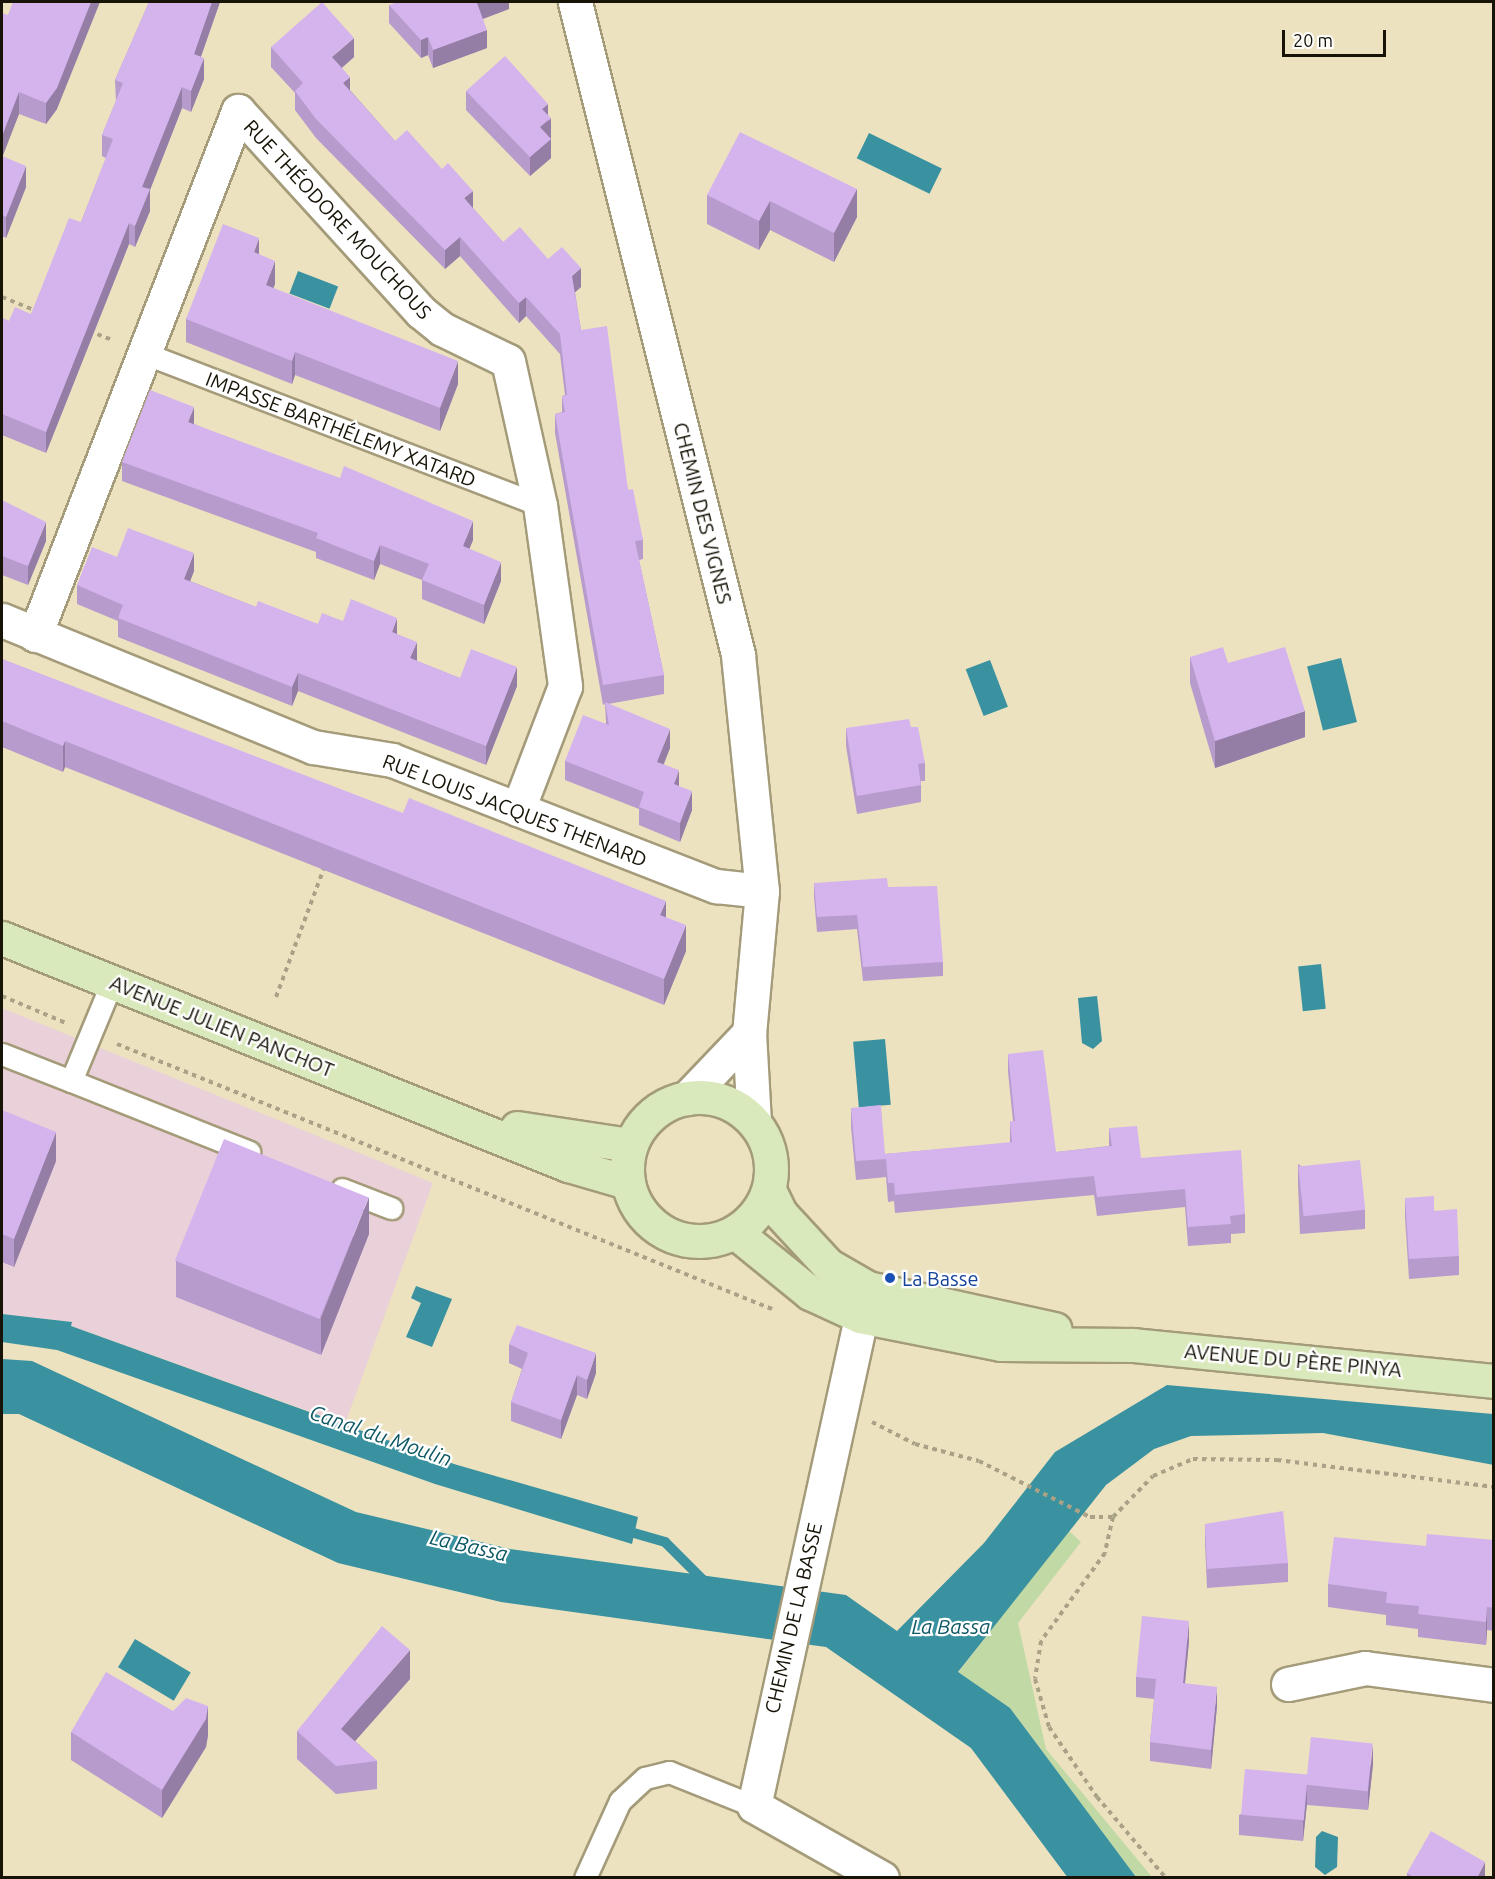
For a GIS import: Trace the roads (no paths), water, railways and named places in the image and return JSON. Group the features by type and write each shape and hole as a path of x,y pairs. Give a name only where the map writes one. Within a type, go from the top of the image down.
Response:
{"main road":[{"name":"AVENUE JULIEN PANCHOT","path":"2,938 568,1165 627,1182"},
{"path":"687,1098 712,1098 754,1122 770,1154 769,1190 761,1206 735,1232 714,1241 668,1235 642,1213 627,1182 630,1145 652,1114 687,1098"},
{"name":"AVENUE JULIEN PANCHOT","path":"442,1113 630,1145"},
{"name":"AVENUE DU PÈRE PINYA","path":"769,1190 780,1213 864,1302"},
{"name":"AVENUE DU PÈRE PINYA","path":"735,1232 810,1293 864,1302 900,1299 1133,1345 1454,1374 1494,1381"},
{"name":"AVENUE DU PÈRE PINYA","path":"1454,1374 1494,1372"}],"street":[{"name":"CHEMIN DES VIGNES","path":"575,2 738,656 762,891 749,1033 754,1122"},
{"name":"RUE THÉODORE MOUCHOUS","path":"141,352 238,111 421,312 442,329 508,361 540,506 565,686 518,809"},
{"path":"35,635 141,352"},
{"name":"RUE LOUIS JACQUES THENARD","path":"2,620 313,747 392,760 716,886 762,891"},
{"path":"687,1098 749,1033"},
{"name":"CHEMIN DE LA BASSE","path":"754,1806 777,1683 864,1302"},
{"path":"1288,1684 1365,1668 1494,1685"},
{"path":"754,1806 882,1878"}],"lane":[{"name":"IMPASSE BARTHÉLEMY XATARD","path":"141,352 540,506"},
{"path":"71,1081 112,982"},
{"path":"2,1054 270,1160"},
{"path":"325,1182 391,1208"},
{"path":"585,1878 620,1801 645,1778 669,1773 754,1806"}],"water":[{"path":"869,133 942,169 930,194 857,158"},
{"path":"298,271 338,286 330,309 289,293"},
{"path":"1341,658 1357,722 1323,731 1307,666"},
{"path":"990,660 1008,707 984,716 966,669"},
{"path":"1321,964 1326,1009 1303,1011 1298,966"},
{"path":"1097,996 1102,1041 1093,1049 1082,1043 1078,998"},
{"path":"885,1039 891,1105 859,1108 853,1042"},
{"path":"416,1286 452,1299 432,1347 406,1337 421,1303 411,1298"},
{"path":"2,1314 72,1322 71,1326 454,1464 638,1517 632,1544 435,1484 57,1350 2,1342"},
{"name":"La Bassa","path":"2,1359 32,1361 356,1512 510,1549 846,1595 897,1631 984,1543 1055,1452 1167,1385 1493,1414 1494,1465 1323,1433 1191,1436 1154,1449 1106,1485 958,1672 1010,1708 1136,1877 1068,1878 971,1748 826,1647 501,1602 338,1563 19,1414 2,1414"},
{"path":"135,1639 191,1672 174,1701 118,1667"},
{"path":"1322,1831 1338,1837 1337,1867 1325,1875 1315,1867 1316,1837"}],"waterway":[{"name":"Canal du Moulin","path":"620,1529 665,1542 706,1583"}],"place":[{"name":"La Basse","path":"890,1278"}]}
